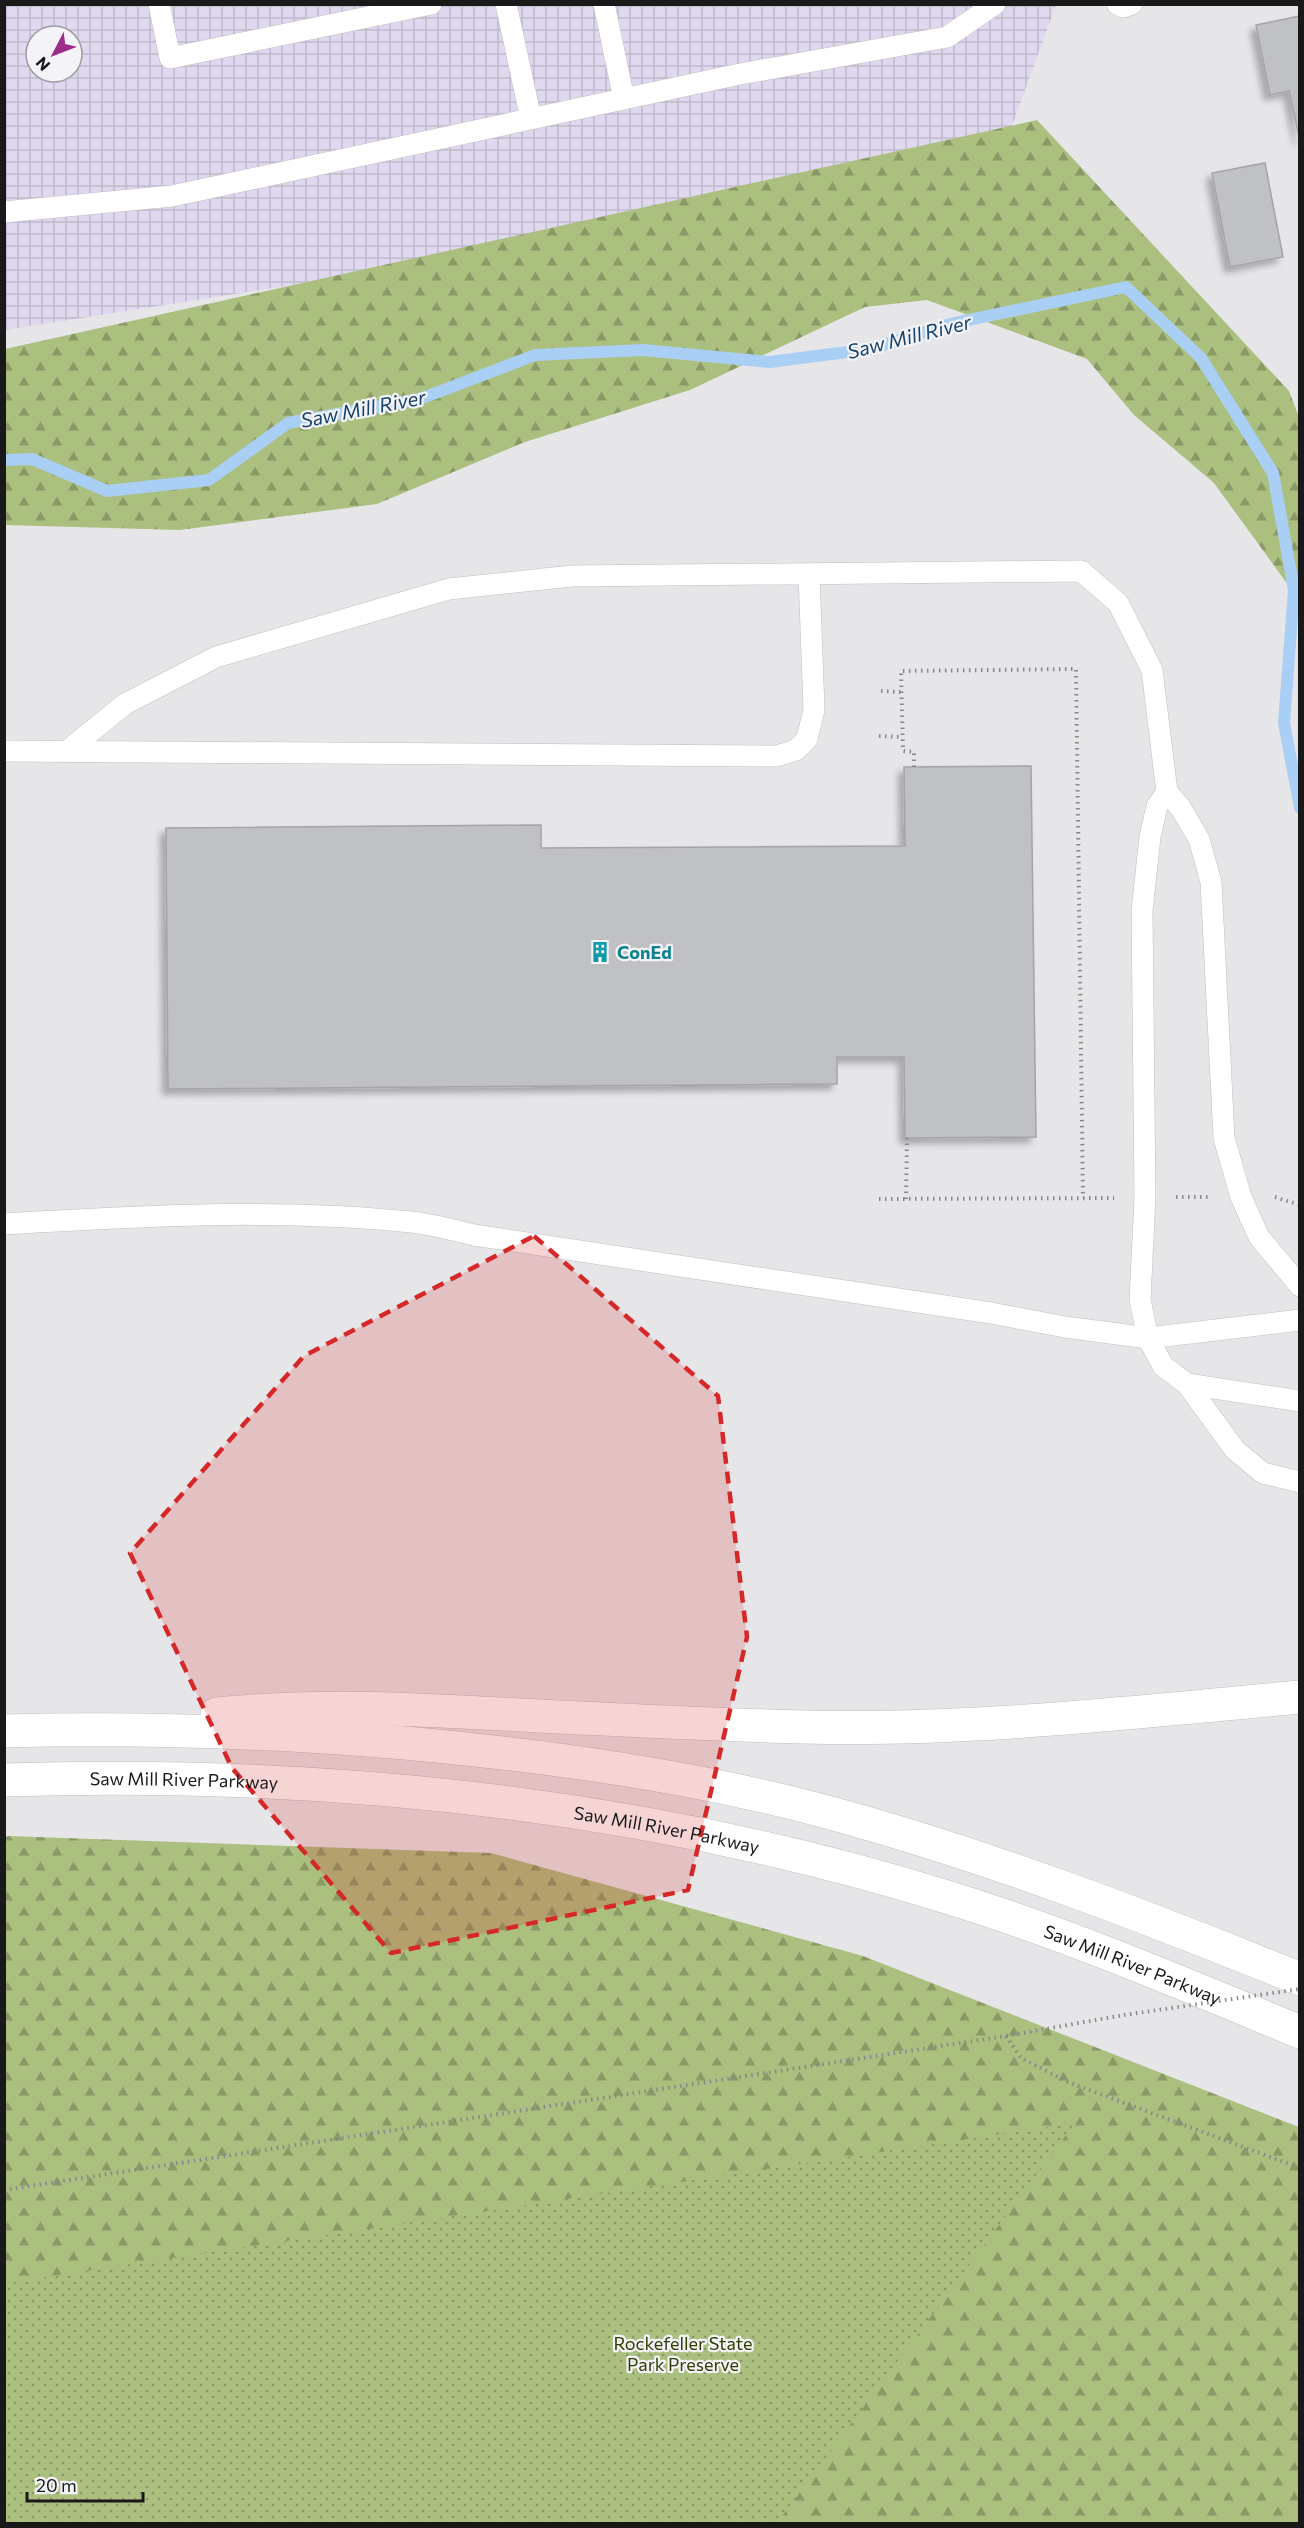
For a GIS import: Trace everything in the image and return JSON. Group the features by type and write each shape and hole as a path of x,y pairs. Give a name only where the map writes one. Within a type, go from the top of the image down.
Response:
{"highway":[{"path":"48,1730 239,1712 396,1707 805,1727 916,1727 1028,1721 1299,1697"},
{"path":"4,1731 190,1730 333,1737 548,1758 684,1781 824,1812 985,1860 1119,1907 1299,1979"},
{"name":"Saw Mill River Parkway","path":"4,1780 66,1778 204,1780 342,1787 549,1808 684,1830 809,1859 951,1898 1081,1944 1299,2032"}],"lane":[{"path":"159,4 170,58 432,4"},
{"path":"506,4 531,119"},
{"path":"604,4 624,99"},
{"path":"4,212 172,196 740,74 947,37 995,4"},
{"path":"1117,4 1122,7 1132,4"},
{"path":"67,751 125,704 216,657 449,589 572,576 1081,571 1118,603 1152,670 1167,792 1180,807 1199,839 1211,882 1224,1138 1241,1197 1259,1237 1299,1286"},
{"path":"4,751 777,756 796,750 807,738 814,710 809,574"},
{"path":"1167,792 1157,806 1150,837 1142,911 1145,1197 1140,1300 1148,1338 1163,1366 1187,1384 1235,1450 1263,1473 1299,1482"},
{"path":"4,1224 92,1219 304,1215 413,1222 474,1235 1148,1338 1299,1320"},
{"path":"1187,1384 1299,1401"}],"path":[{"path":"914,767 914,752 903,751 901,671 1076,669 1083,1198"},
{"path":"881,691 901,692"},
{"path":"879,736 902,737"},
{"path":"906,1199 907,1138"},
{"path":"879,1199 1276,1197 1299,1206"},
{"path":"4,2190 1299,1989"},
{"path":"1006,2036 1021,2058 1068,2082 1299,2168"}],"highlighted area":[{"path":"534,1236 718,1396 747,1637 688,1890 391,1953 232,1768 130,1553 304,1356"}],"shaded area":[{"path":"5,5 1056,5 994,175 5,330"}],"green space":[{"path":"1037,120 1289,391 1299,417 1299,600 1214,483 1134,415 1087,359 927,300 865,307 690,390 525,442 377,504 180,530 5,525 5,349"},
{"path":"8,1836 491,1853 863,1956 1299,2127 1299,2523 5,2524 4,1838"},
{"name":"Rockefeller State Park Preserve","path":"1075,2123 777,2523 5,2523 5,2283"}],"building":[{"path":"1300,16 1300,141 1289,91 1270,95 1256,25"},
{"path":"1265,163 1283,257 1230,267 1212,173"},
{"name":"ConEd","path":"1031,766 1036,1137 905,1138 904,1057 837,1057 837,1084 168,1089 166,828 541,825 541,848 905,846 904,767"}],"waterway":[{"name":"Saw Mill River","path":"4,460 32,459 107,491 209,480 288,423 420,399 535,355 643,350 770,362 870,349 954,323 1126,287 1201,358 1273,473 1294,590 1284,723 1300,808"}],"place":[{"name":"ConEd","path":"600,952"}]}
